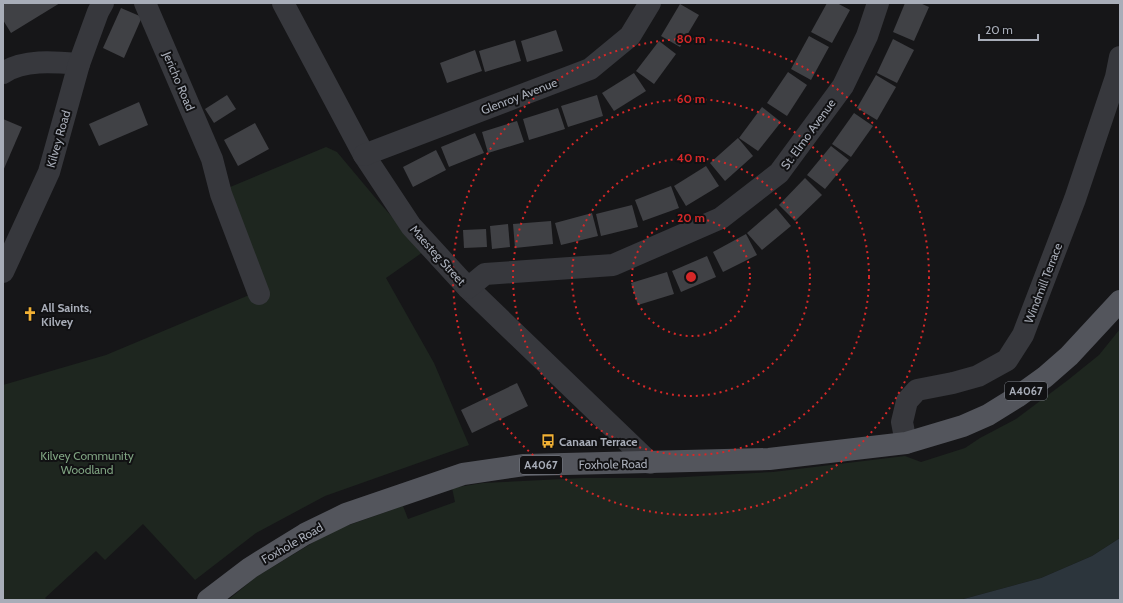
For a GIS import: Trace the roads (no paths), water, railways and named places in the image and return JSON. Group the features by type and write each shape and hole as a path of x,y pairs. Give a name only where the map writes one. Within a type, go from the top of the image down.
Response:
{"main road":[{"name":"A4067","path":"906,443 963,426 988,415 1017,397 1045,377 1069,356 1120,301"},
{"name":"Foxhole Road","path":"208,600 250,568 305,534 346,514 464,474 524,465 769,459 906,443"}],"street":[{"name":"Kilvey Road","path":"3,272 49,172 79,64 98,12 103,3"},
{"name":"Jericho Road","path":"145,3 212,159 221,194 259,294"},
{"name":"Maesteg Street","path":"283,3 364,155 411,226 468,288 650,463"},
{"name":"Glenroy Avenue","path":"364,155 590,69 630,36 650,3"},
{"name":"St. Elmo Avenue","path":"468,288 485,274 613,265 721,218 779,174 843,86 867,36 878,3"},
{"name":"Windmill Terrace","path":"906,443 902,422 906,401 917,390 953,383 978,376 1007,360 1023,336 1075,199 1116,77 1120,57"},
{"path":"3,73 9,69 41,62 79,64"}],"place":[{"name":"All Saints, Kilvey","path":"30,314"},
{"name":"Canaan Terrace","path":"548,441"}],"park label":[{"name":"Kilvey Community Woodland","path":"87,462"}]}
